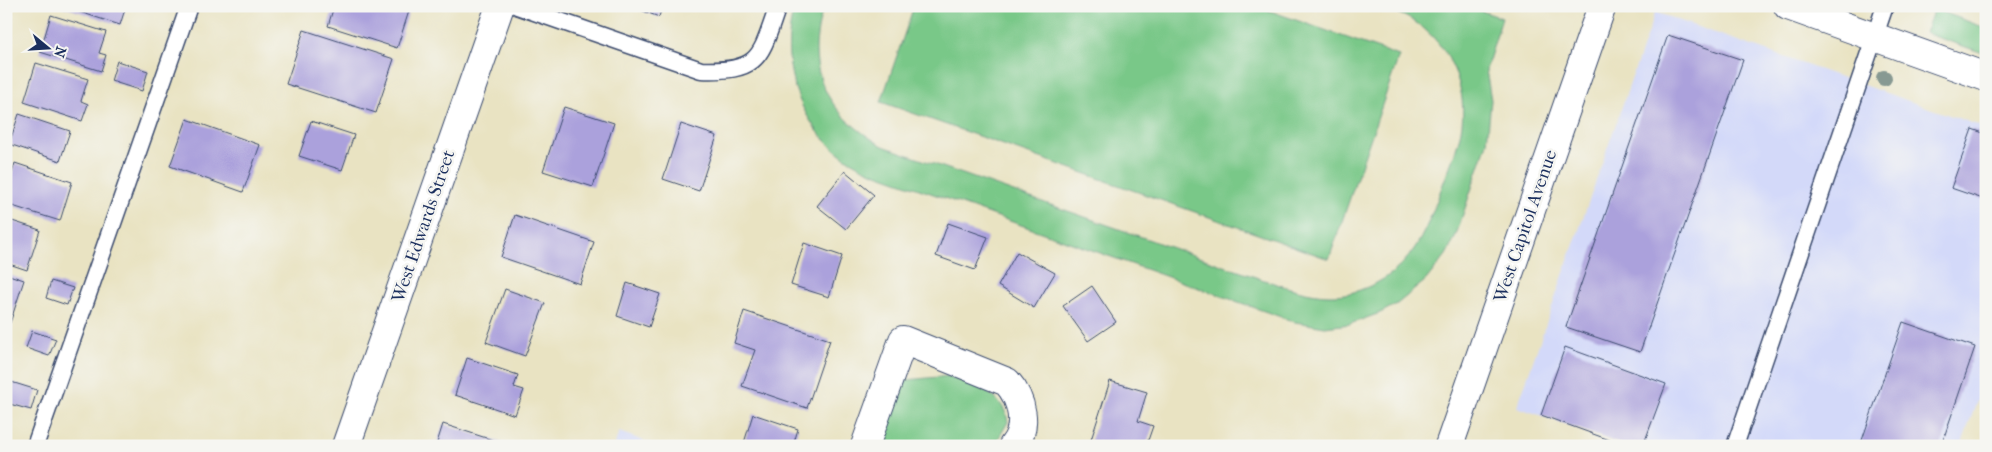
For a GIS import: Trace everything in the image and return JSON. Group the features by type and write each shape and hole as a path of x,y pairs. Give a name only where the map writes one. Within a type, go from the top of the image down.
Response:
{"street":[{"name":"West Edwards Street","path":"346,446 500,6"},
{"name":"West Capitol Avenue","path":"1456,444 1602,6"},
{"path":"1788,6 1986,77"},
{"path":"865,446 902,340 1007,382 1017,393 1023,422 1019,439 1013,446"}],"lane":[{"path":"35,446 189,6"},
{"path":"517,6 701,70 721,71 745,67 762,51 778,6"},
{"path":"1735,446 1884,6"}],"shaded area":[{"path":"1655,12 1986,128 1986,376 1961,446 1626,446 1517,407"},
{"path":"619,432 658,446 614,446"}],"green space":[{"path":"795,6 824,6 818,29 816,50 818,70 824,88 834,105 847,120 883,146 1264,280 1300,291 1324,295 1336,295 1360,290 1377,283 1403,263 1421,238 1428,224 1461,133 1463,109 1461,94 1458,79 1445,52 1424,29 1412,20 1377,6 1467,6 1502,18 1486,70 1491,100 1487,143 1455,238 1446,255 1426,280 1397,304 1380,313 1350,324 1325,327 1295,322 874,173 850,161 827,142 814,126 803,108 795,89 790,68 789,48 790,27"},
{"path":"914,6 1256,6 1399,56 1329,259 881,102"},
{"path":"1934,9 1986,28 1986,54 1925,33"},
{"path":"949,376 978,387 1001,404 1008,422 994,446 878,446 896,395 906,380"}],"building":[{"path":"61,6 126,6 120,25"},
{"path":"334,6 403,6 410,8 397,48 328,26"},
{"path":"630,6 662,6 659,17"},
{"path":"51,15 106,32 99,53 106,55 101,71 40,52"},
{"path":"304,30 394,59 376,113 286,84"},
{"path":"1668,35 1743,60 1640,352 1566,327"},
{"path":"117,61 148,71 142,91 111,81"},
{"path":"36,63 88,79 81,101 88,104 82,121 24,102"},
{"path":"564,107 614,123 593,187 543,171"},
{"path":"19,114 70,131 60,161 9,144"},
{"path":"187,119 260,145 243,192 170,166"},
{"path":"311,121 354,135 342,170 299,156"},
{"path":"681,124 717,136 699,191 663,179"},
{"path":"1972,129 1986,134 1986,200 1951,188"},
{"path":"15,163 72,182 60,221 6,204 6,192"},
{"path":"845,171 874,195 846,229 817,206"},
{"path":"515,215 594,242 580,284 501,257"},
{"path":"6,219 40,230 27,270 6,263"},
{"path":"948,223 988,237 975,270 936,256"},
{"path":"804,243 842,256 829,297 791,285"},
{"path":"1017,252 1055,273 1034,308 998,286"},
{"path":"6,274 24,280 10,323 6,322"},
{"path":"51,281 73,288 67,305 46,298"},
{"path":"627,283 660,294 649,327 617,316"},
{"path":"1092,286 1116,322 1088,341 1063,306"},
{"path":"505,289 545,303 525,356 486,342"},
{"path":"744,311 830,340 807,408 742,386 755,350 734,343"},
{"path":"1903,322 1975,347 1941,446 1860,446"},
{"path":"32,331 56,339 49,356 26,348"},
{"path":"1565,347 1666,384 1643,446 1626,446 1541,415"},
{"path":"467,358 518,375 514,387 524,390 515,415 455,395"},
{"path":"8,381 37,390 31,410 6,403"},
{"path":"1110,381 1147,392 1138,421 1153,426 1146,446 1089,446"},
{"path":"753,414 798,429 793,446 743,446"},
{"path":"443,424 508,445 508,446 436,446"}]}
